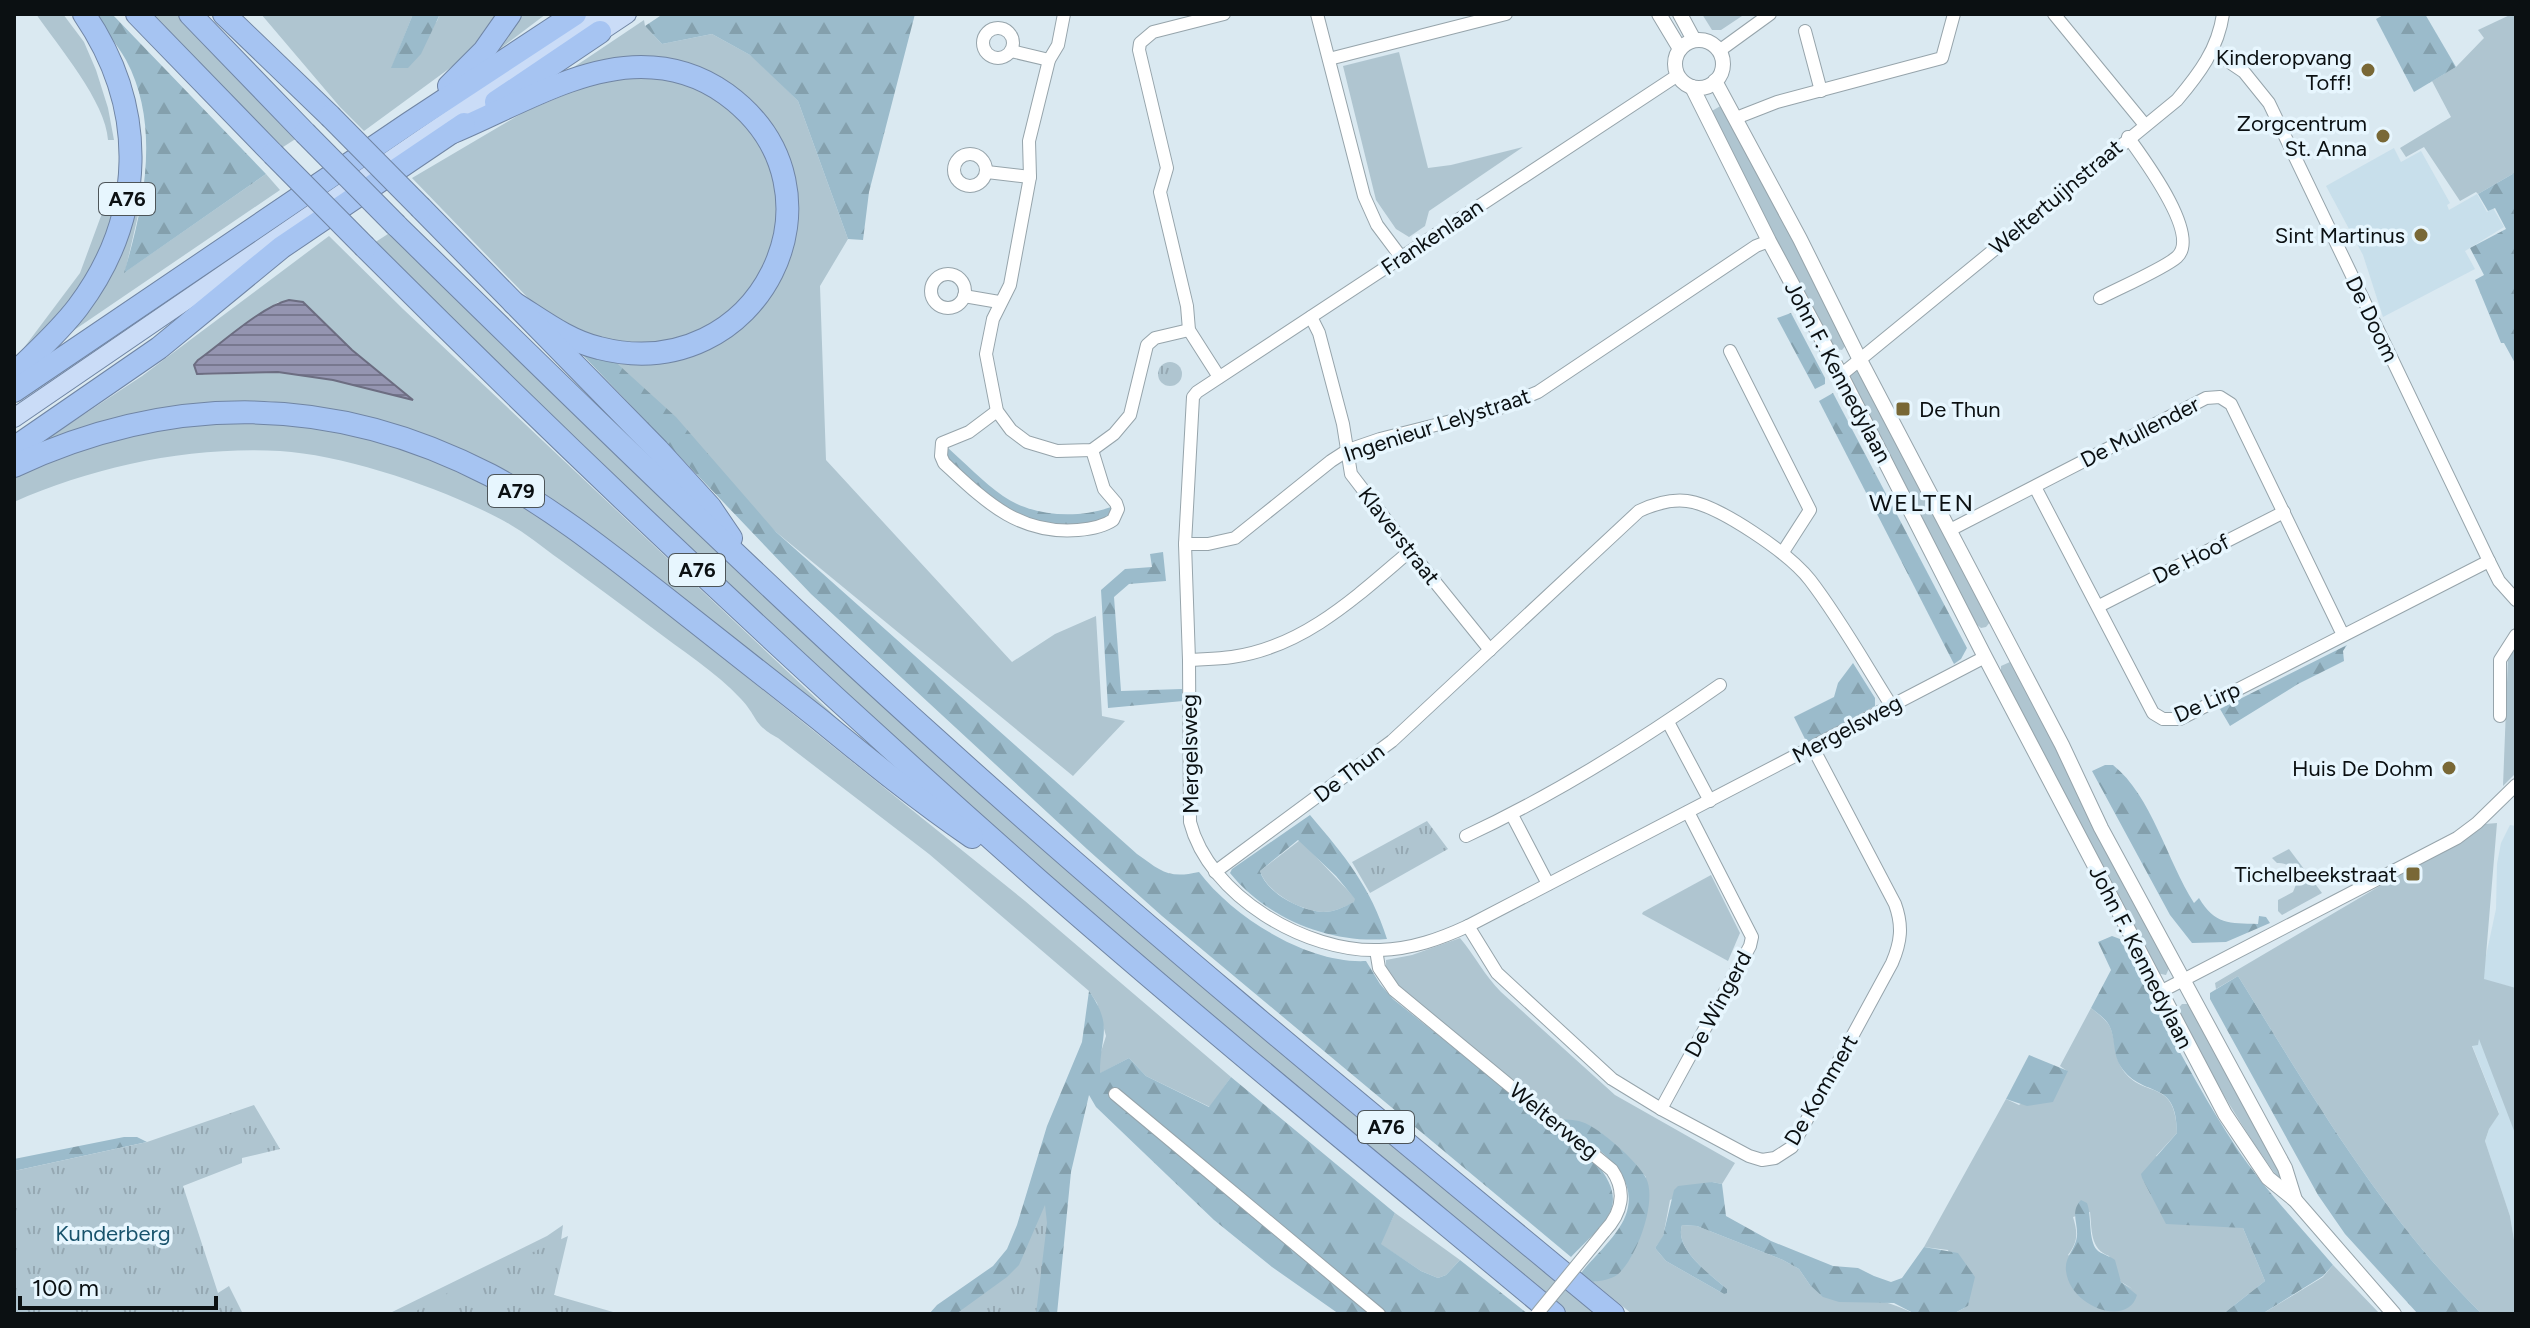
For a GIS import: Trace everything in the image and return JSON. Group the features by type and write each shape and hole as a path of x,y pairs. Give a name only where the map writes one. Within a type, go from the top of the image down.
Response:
{"highway":[{"name":"A76","path":"14,374 48,342 87,295 112,248 126,205 131,155 129,121 107,54 84,14"},
{"name":"A76","path":"137,14 365,247 657,532 859,719 1237,1052 1554,1314"},
{"name":"A76","path":"190,14 396,225 757,575 932,736 1171,946 1613,1314"},
{"name":"A76","path":"224,14 421,208 710,507 757,575"},
{"name":"A76","path":"248,14 272,58"},
{"path":"408,124 484,51 510,14"},
{"path":"14,391 575,14"},
{"path":"14,448 159,348 282,247 453,132 602,23"},
{"path":"453,132 575,79 626,68 653,67 699,79 733,99 759,126 778,163 787,213 780,253 758,297 740,317 718,334 678,350 652,354 624,353 584,343 514,303"},
{"name":"A79","path":"14,466 72,441 115,428 177,416 239,411 283,412 344,422 395,435 440,452 510,487 585,537 933,811 1040,881"}],"main road":[{"path":"14,418 602,23 627,14"}],"street":[{"path":"1064,14 1058,45 1049,60 1029,141 1030,177 1010,285 999,302 986,354 997,411 1011,430 1027,442 1057,451 1092,450 1114,434 1130,415 1147,345 1155,338 1189,330"},
{"path":"1219,377 1189,330 1187,306 1160,192 1167,168 1139,50 1140,43 1153,32 1224,14"},
{"path":"1317,14 1364,196 1377,225 1401,257"},
{"path":"1329,59 1506,14"},
{"path":"1659,14 1680,49"},
{"path":"1680,14 1694,40"},
{"path":"1719,51 1770,14"},
{"path":"1736,118 1777,102 1942,58 1954,14"},
{"path":"2054,14 2145,125"},
{"name":"Weltertuijnstraat","path":"1841,375 2128,137 2177,100 2200,74 2213,51 2223,14"},
{"path":"1805,31 1821,91"},
{"path":"1694,40 1711,43 1719,51 1722,67 1715,81 1702,87 1684,83 1675,63 1680,49 1694,40"},
{"path":"1011,51 1049,60"},
{"name":"De Doom","path":"2213,51 2244,72 2269,103 2489,561 2499,581 2516,600"},
{"name":"Frankenlaan","path":"1191,403 1197,392 1219,377 1678,75"},
{"name":"John F. Kennedylaan","path":"1715,81 2010,645 2101,828 2285,1168 2295,1200"},
{"name":"John F. Kennedylaan","path":"1692,87 1769,241 2225,1114 2268,1178 2295,1200 2394,1314"},
{"path":"2100,298 2177,258 2184,240 2183,229 2167,199 2128,137"},
{"path":"987,172 1030,177"},
{"name":"Ingenieur Lelystraat","path":"1185,544 1208,544 1235,538 1348,450 1495,410 1538,392 1756,246 1769,241"},
{"path":"964,296 999,302"},
{"name":"Klaverstraat","path":"1311,317 1319,333 1351,474 1490,650"},
{"path":"1730,351 1810,510 1783,552"},
{"name":"De Mullender","path":"1950,530 2206,398 2220,397 2231,404 2343,635"},
{"name":"Mergelsweg","path":"1191,403 1185,544 1190,822 1204,858 1250,904 1287,928 1331,944 1376,950 1414,946 1468,926 1985,657"},
{"path":"997,411 969,432 942,443 941,456 944,463 991,506 1018,520 1059,530 1091,529 1113,520 1118,509 1104,489 1092,450"},
{"name":"De Lirp","path":"2035,487 2153,713 2169,720 2180,719 2489,561"},
{"name":"De Thun","path":"1215,872 1392,741 1639,511 1656,504 1687,501 1709,508 1783,552 1810,580 1891,705"},
{"name":"De Hoof","path":"2099,606 2284,512"},
{"path":"1189,660 1233,657 1301,634 1346,606 1410,551"},
{"path":"2500,716 2500,660 2516,635"},
{"path":"1985,657 2010,645"},
{"path":"1466,836 1512,815 1668,722 1720,685"},
{"path":"1668,722 1710,801"},
{"name":"De Kommert","path":"1468,926 1497,973 1612,1079 1661,1109 1756,1159 1769,1160 1787,1152 1900,946 1901,930 1895,904 1813,748"},
{"path":"2160,992 2457,838 2516,785"},
{"name":"De Wingerd","path":"1661,1109 1750,946 1752,937 1688,812"},
{"path":"1512,815 1548,884"},
{"name":"Welterweg","path":"1376,950 1379,968 1394,990 1588,1148 1612,1170 1621,1187 1622,1198 1616,1217 1537,1314"},
{"path":"1115,1094 1379,1314"}],"shaded area":[{"name":"Sint Martinus","path":"2394,148 2401,162 2421,151 2450,203 2447,205 2449,210 2477,194 2487,212 2493,208 2504,227 2465,251 2475,269 2383,317 2363,255 2326,186"},
{"path":"289,300 303,302 352,350 413,400 333,380 278,372 197,374 194,365 198,360 255,317"},
{"path":"2510,825 2516,826 2516,988 2481,979 2496,909 2497,864 2501,843"},
{"path":"2478,1034 2516,1034 2516,1252 2510,1216 2485,1141 2499,1113 2472,1045"}],"green space":[{"path":"36,14 63,14 84,42 108,108 114,140 108,140 99,109 90,92"},
{"path":"93,14 112,14 266,174 124,273 143,193 146,138 143,111 137,85 126,60"},
{"path":"146,14 178,14 297,138 280,149"},
{"path":"261,14 413,14 392,67 437,21 440,14 496,14 465,57 364,131"},
{"path":"413,14 440,14 421,54 408,68 391,68"},
{"path":"515,14 546,14 484,61"},
{"path":"663,14 915,14 869,192 863,240 848,239 798,101 750,55 712,34 662,44 645,26"},
{"path":"1702,14 1745,14 1721,30 1712,30"},
{"path":"2385,14 2425,14 2456,67 2414,92 2376,19"},
{"path":"2516,14 2516,172 2460,201 2424,147 2406,157 2400,148 2451,117 2432,81 2456,67 2484,38 2478,30"},
{"path":"644,20 645,26 662,44 712,34 752,56 798,101 848,239 820,286 826,460 1012,662 1055,634 1096,616 1102,716 1125,721 1073,776 776,532 557,328 412,178 524,112 567,94 571,69"},
{"path":"1399,52 1428,168 1523,147 1429,211 1425,226 1409,237 1396,229 1376,200 1343,66"},
{"path":"1724,104 1846,345 1842,350 1831,348 1710,112"},
{"path":"2516,172 2516,365 2504,343 2501,343 2475,280 2484,275 2470,248 2506,229 2495,208 2488,211 2478,194"},
{"path":"266,174 280,190 14,371 14,361 80,273 101,216 107,183 144,189 125,272"},
{"path":"391,232 576,416 1602,1314 1564,1314 1173,989 674,539 374,243"},
{"path":"329,236 856,736 546,502 311,407 268,401 199,404 30,450 142,376","holes":["278,302 302,302 352,350 410,399 333,380 278,372 203,375 222,343"]},
{"path":"1791,313 1825,378 1825,384 1815,389 1777,318"},
{"path":"557,328 610,357 676,417 776,532 1137,854 1165,872 1180,875 1199,872 1251,921 1296,946 1343,960 1366,961 1393,999 1594,1160 1612,1190 1613,1202 1604,1223 1571,1257 1162,916 811,594"},
{"path":"1170,362 1179,365 1182,374 1179,383 1170,386 1161,383 1158,374 1161,365"},
{"path":"1858,370 1990,622 1986,627 1976,624 1850,380 1850,374"},
{"path":"1833,393 1967,648 1954,664 1819,401"},
{"path":"215,420 302,422 408,448 490,486 545,519 610,567 1025,901 1231,1077 1210,1107 1146,1076 1129,1058 1099,1074 1100,1055 1106,1036 1097,1003 1089,991 929,854 764,729 741,699 709,670 525,534 480,509 425,486 364,466 306,454 246,450 144,461 77,478 14,502 14,477 62,455 112,440"},
{"path":"947,447 988,485 1015,503 1056,514 1084,513 1111,507 1110,516 1085,525 1059,526 1019,516 992,499 946,457"},
{"path":"1163,552 1166,581 1129,584 1114,597 1121,691 1182,689 1183,701 1108,708 1101,590 1125,569 1152,567 1150,554"},
{"path":"2516,637 2516,773 2503,786 2508,657"},
{"path":"2347,645 2343,651 2344,661 2298,684 2230,726 2220,709"},
{"path":"2010,662 2014,664 2170,966 2166,975 2156,973 2001,672 2001,666"},
{"path":"1853,663 1875,698 1875,706 1807,743 1794,717 1834,697 1838,683"},
{"path":"2113,765 2127,778 2149,811 2194,903 2199,898 2211,913 2224,921 2258,924 2259,916 2266,917 2270,923 2226,942 2192,943 2170,915 2092,771"},
{"path":"1310,815 1365,887 1387,939 1343,937 1301,925 1262,903 1230,873","holes":["1298,840 1355,899 1354,902 1323,912 1286,899 1269,887 1260,871"]},
{"path":"1427,821 1448,849 1370,893 1352,862"},
{"path":"2497,823 2484,979 2516,988 2516,1136 2479,1039 2478,1045 2472,1046 2499,1114 2485,1141 2510,1216 2516,1252 2516,1314 2482,1314 2446,1276 2380,1195 2350,1152 2238,976 2216,989 2215,983 2485,824"},
{"path":"1300,840 1356,899 1355,902 1331,911 1314,911 1295,904 1270,887 1260,871"},
{"path":"2289,849 2322,893 2282,915 2278,911 2278,900 2293,892 2297,882 2291,868 2272,858"},
{"path":"1711,875 1740,933 1728,961 1642,914"},
{"path":"2112,936 2120,939 2190,1071 2236,1147 2270,1193 2333,1265 2323,1276 2262,1314 2223,1314 2265,1281 2243,1228 2166,1224 2142,1178 2141,1174 2177,1133 2176,1115 2165,1096 2139,1083 2121,1067 2109,1025 2091,1008 2111,970 2098,942"},
{"path":"1460,938 1501,992 1615,1095 1735,1163 1722,1184 1712,1182 1670,1200 1663,1237 1655,1248 1666,1261 1724,1294 1727,1289 1696,1261 1683,1243 1682,1225 1697,1226 1783,1260 1799,1269 1810,1285 1877,1300 1915,1314 1632,1314 1593,1282 1610,1276 1622,1267 1638,1242 1646,1177 1597,1130 1557,1119 1402,993 1386,970 1386,960 1412,955"},
{"path":"2238,976 2321,1109 2380,1195 2446,1276 2482,1314 2418,1314 2345,1234 2318,1195 2210,999 2210,993"},
{"path":"1089,991 1097,1003 1103,1023 1100,1073 1129,1058 1146,1076 1209,1107 1231,1077 1395,1213 1381,1244 1421,1271 1438,1278 1446,1275 1460,1260 1528,1314 1339,1314 1272,1267 1214,1220 1096,1107 1089,1095 1071,1172 1057,1314 1028,1314 1037,1225 1029,1255 982,1314 929,1314 993,1266 1007,1249 1047,1126 1082,1042"},
{"path":"2182,1004 2188,1004 2193,1009 2284,1186 2201,1056 2177,1010"},
{"path":"2091,1008 2109,1025 2119,1062 2129,1077 2171,1103 2177,1133 2156,1156 2243,1228 2265,1281 2223,1314 1953,1314 1968,1306 1948,1250 1924,1247 2006,1099 2019,1105 2067,1071 2060,1066","holes":["2090,1212 2095,1244 2109,1256 2121,1282 2133,1289 2068,1255 2076,1237 2073,1217"]},
{"path":"2029,1055 2068,1071 2053,1102 2027,1106 2006,1099"},
{"name":"Kunderberg","path":"254,1105 280,1149 242,1158 242,1163 183,1186 218,1293 229,1286 243,1314 14,1314 14,1171 147,1142"},
{"path":"1557,1119 1589,1125 1627,1155 1646,1178 1649,1201 1638,1244 1624,1267 1609,1279 1593,1282 1581,1273 1621,1225 1628,1207 1624,1179 1605,1155"},
{"path":"137,1137 147,1142 14,1171 14,1159"},
{"path":"1712,1182 1722,1184 1726,1216 1771,1241 1833,1266 1858,1268 1891,1282 1902,1278 1924,1247 1958,1253 1975,1277 1968,1306 1953,1314 1915,1314 1894,1303 1839,1302 1823,1297 1799,1269 1783,1260 1697,1226 1682,1225 1683,1243 1704,1269 1727,1289 1724,1294 1666,1261 1655,1248 1663,1236 1674,1190 1678,1186"},
{"path":"2081,1200 2087,1203 2094,1246 2115,1260 2121,1282 2137,1295 2132,1305 2123,1310 2100,1309 2078,1295 2070,1284 2066,1266 2076,1241 2075,1213"},
{"path":"1045,1205 1047,1223 1036,1314 956,1314 1019,1265"},
{"path":"1395,1213 1460,1260 1446,1275 1438,1278 1421,1271 1380,1244"},
{"path":"563,1225 554,1295 620,1314 388,1314 547,1236"},
{"path":"568,1236 554,1295 559,1300 607,1314 411,1314 463,1284"},
{"path":"2333,1265 2380,1314 2262,1314 2323,1277"}],"place":[{"name":"Kinderopvang Toff!","path":"2368,70"},
{"name":"Zorgcentrum St. Anna","path":"2383,136"},
{"name":"Sint Martinus","path":"2421,235"},
{"name":"De Thun","path":"1903,409"},
{"name":"Huis De Dohm","path":"2449,768"},
{"name":"Tichelbeekstraat","path":"2413,874"}],"district":[{"name":"WELTEN","path":"1922,502"}]}
